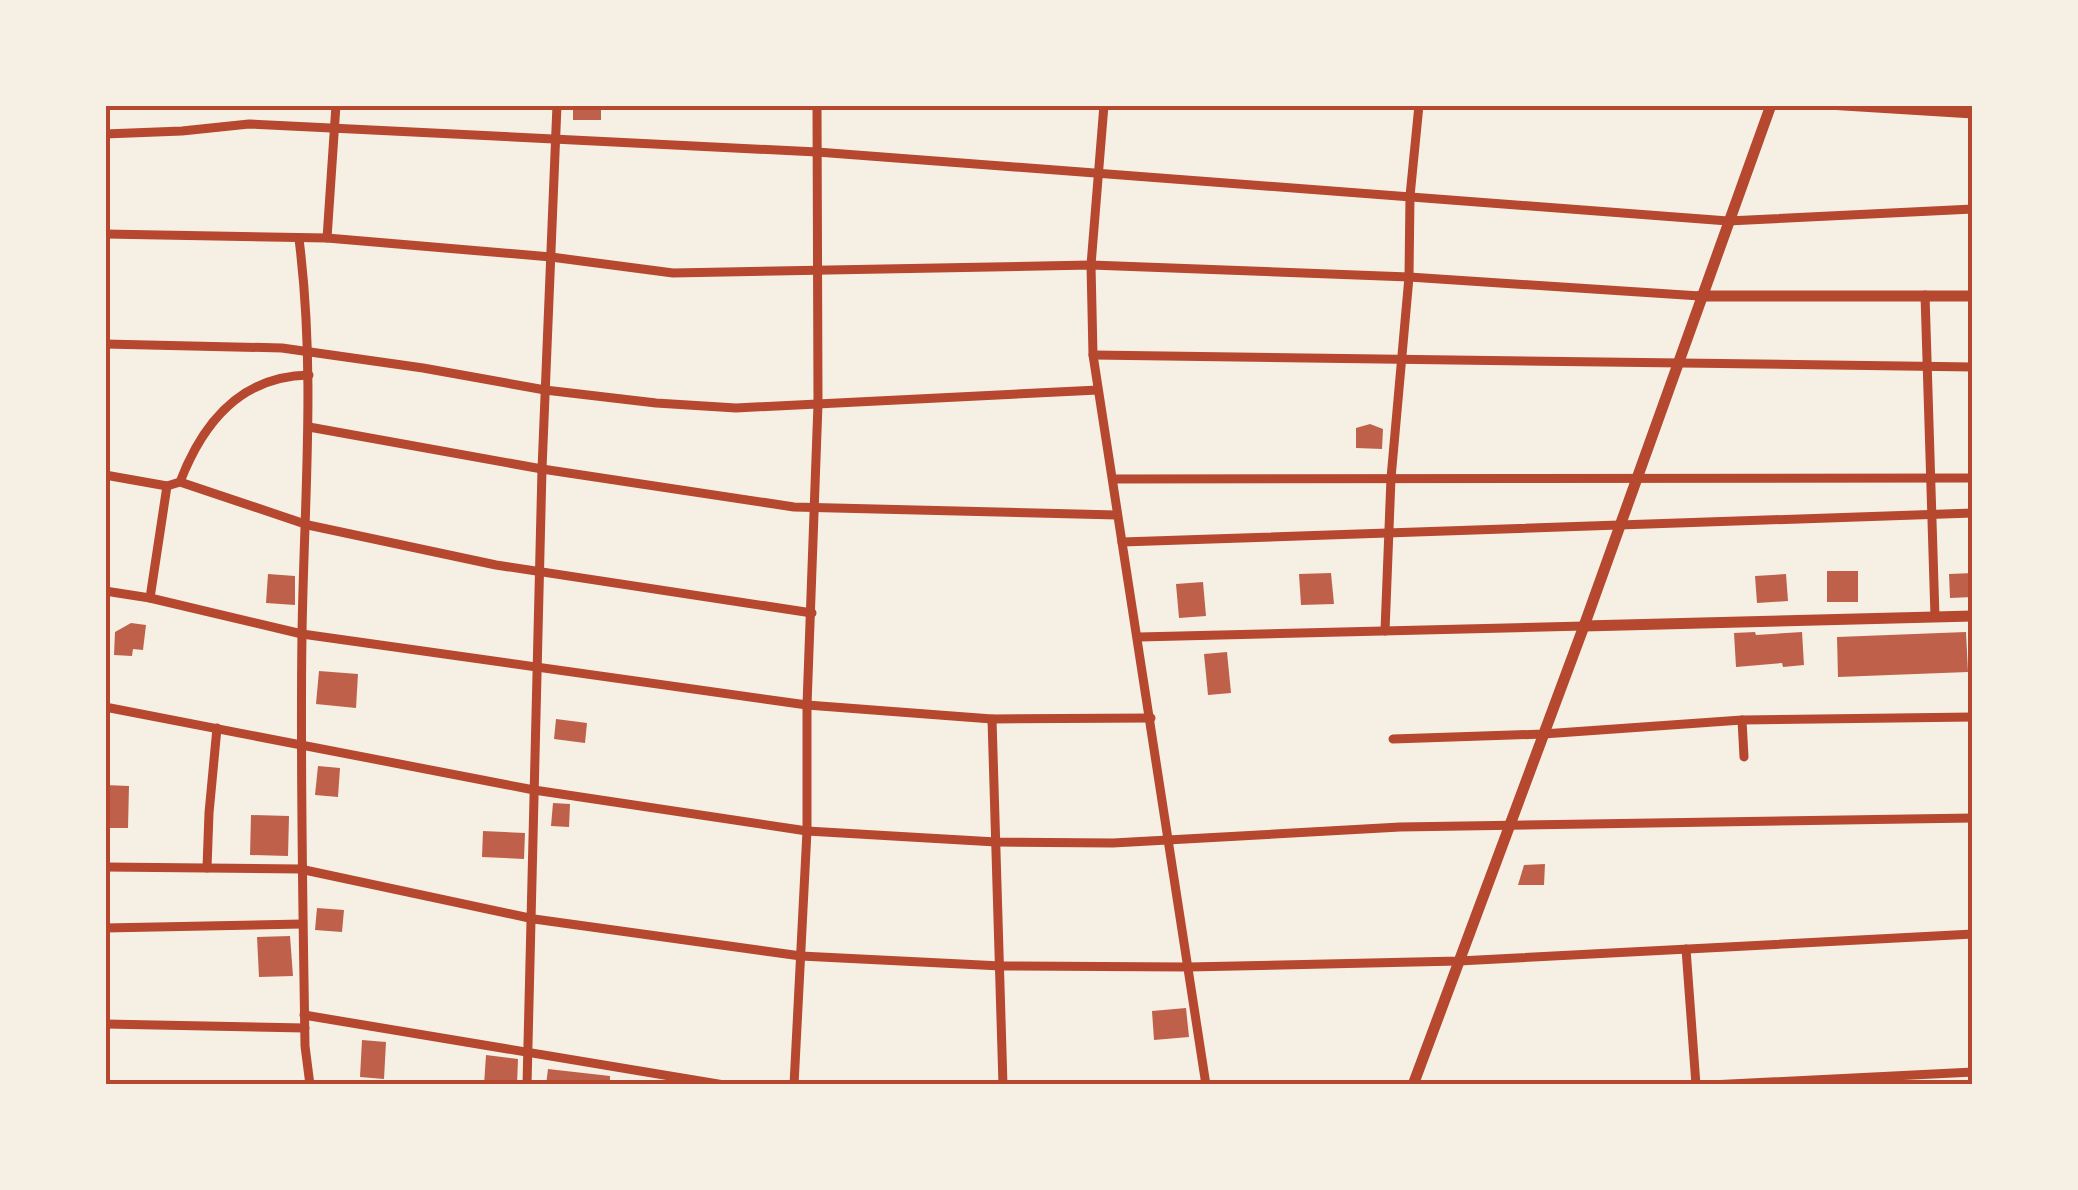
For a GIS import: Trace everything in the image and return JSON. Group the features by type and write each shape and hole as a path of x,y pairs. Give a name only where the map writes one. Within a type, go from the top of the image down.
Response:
{"street":[{"path":"327,238 336,105"},
{"path":"527,1085 542,469 556,105"},
{"path":"794,1085 807,831 807,705 816,509 820,269 817,105"},
{"path":"1104,105 1092,265 1094,355 1206,1085"},
{"path":"1386,631 1391,478 1420,105"},
{"path":"1413,1085 1584,626 1771,105"},
{"path":"1828,105 1973,114"},
{"path":"105,134 249,124 818,152 1728,221 1973,210"},
{"path":"105,234 327,238 551,257 673,273 1092,265 1409,277 1700,296 1973,296"},
{"path":"299,238 308,305 309,375 300,869 304,1028 310,1085"},
{"path":"1926,295 1935,617"},
{"path":"105,344 282,348 546,390 682,406 736,408 1098,390"},
{"path":"1094,355 1973,367"},
{"path":"180,482 193,452 240,395 268,380 309,375"},
{"path":"309,427 542,469 816,509 1117,515"},
{"path":"105,475 168,486 180,482 308,525 542,573 812,613"},
{"path":"1114,479 1973,478"},
{"path":"150,598 168,486"},
{"path":"1122,542 1973,513"},
{"path":"105,591 302,634 807,705 992,719 1151,718"},
{"path":"1139,637 1973,616"},
{"path":"105,706 534,790 807,831 996,842 1169,840 1510,825 1973,818"},
{"path":"1393,738 1544,734 1742,720 1973,717"},
{"path":"992,719 1003,1085"},
{"path":"1742,720 1744,757"},
{"path":"208,868 208,814 217,728"},
{"path":"105,866 300,869 534,919 801,956 1001,966 1188,967 1459,960 1973,934"},
{"path":"105,928 302,924"},
{"path":"1686,949 1696,1085"},
{"path":"304,1015 724,1085"},
{"path":"105,1024 304,1028"},
{"path":"1710,1085 1973,1072"}],"building":[{"path":"573,105 601,105 601,120 573,120"},
{"path":"1370,424 1383,429 1382,449 1356,448 1356,428"},
{"path":"1827,571 1858,571 1858,602 1827,602"},
{"path":"1331,573 1334,604 1301,605 1299,574"},
{"path":"1973,573 1973,597 1950,598 1949,574"},
{"path":"268,574 295,576 295,605 266,603"},
{"path":"1786,574 1788,601 1757,603 1755,576"},
{"path":"1203,582 1206,616 1179,618 1176,584"},
{"path":"131,623 146,625 143,650 133,649 132,656 114,655 115,632"},
{"path":"1802,632 1804,665 1736,667 1734,633"},
{"path":"1966,632 1968,672 1838,677 1837,637"},
{"path":"1227,652 1231,693 1208,695 1204,654"},
{"path":"319,671 358,674 356,708 316,704"},
{"path":"556,719 587,723 585,743 554,739"},
{"path":"318,766 340,768 338,797 315,795"},
{"path":"105,785 129,786 128,828 105,828"},
{"path":"553,803 570,804 569,827 551,826"},
{"path":"251,815 289,816 288,856 250,855"},
{"path":"483,831 525,833 524,859 482,857"},
{"path":"1545,864 1544,885 1518,885 1524,865"},
{"path":"317,908 344,910 342,932 315,930"},
{"path":"290,936 293,976 259,977 257,937"},
{"path":"1186,1008 1189,1037 1154,1040 1152,1011"},
{"path":"362,1040 386,1042 384,1079 360,1077"},
{"path":"486,1055 518,1059 517,1085 484,1085"},
{"path":"548,1069 610,1076 610,1085 546,1085"}]}
